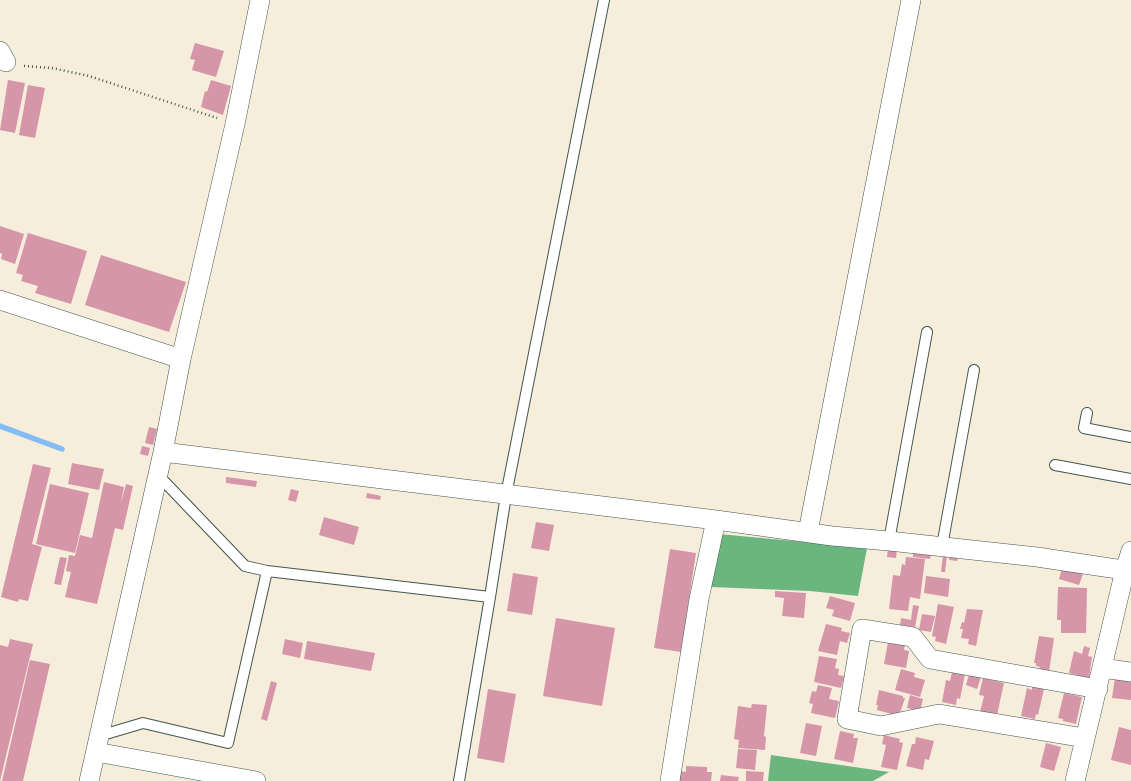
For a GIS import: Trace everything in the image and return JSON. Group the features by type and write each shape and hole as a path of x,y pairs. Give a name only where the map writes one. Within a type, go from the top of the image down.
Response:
{"street":[{"path":"89,781 158,475 181,359 235,124 260,0"},
{"path":"808,532 911,0"},
{"path":"0,300 181,359"},
{"path":"163,452 716,520 832,536 942,546 1037,557 1128,570"},
{"path":"670,781 699,599 716,520"},
{"path":"1075,781 1102,668 1128,570 1131,551"},
{"path":"1085,738 939,714 881,726 847,719 862,629 913,637 930,659 1098,689"},
{"path":"1102,668 1131,672"},
{"path":"97,744 256,781"}],"lane":[{"path":"458,781 506,495 604,0"},
{"path":"889,541 927,332"},
{"path":"942,546 974,370"},
{"path":"1087,413 1084,428 1131,437"},
{"path":"1055,465 1131,479"},
{"path":"158,475 245,566 267,571 490,597"},
{"path":"97,744 143,724 228,744 267,571"}],"path":[{"path":"3,57 10,64 52,68 89,76 235,124"}],"green space":[{"path":"719,534 867,548 858,596 810,591 711,587"},
{"path":"771,755 889,772 873,781 768,781"}],"building":[{"path":"195,43 224,51 216,77 192,70 195,60 190,59"},
{"path":"8,80 25,83 15,133 0,130"},
{"path":"211,80 231,86 223,115 201,107 205,91 207,92"},
{"path":"28,85 45,88 35,138 19,135"},
{"path":"0,226 24,234 15,264 1,259"},
{"path":"28,233 87,251 71,304 35,293 38,286 21,281 23,275 16,273"},
{"path":"101,255 186,282 169,332 85,305"},
{"path":"149,427 157,429 153,445 145,443"},
{"path":"142,446 150,448 148,456 140,454"},
{"path":"72,463 104,469 99,490 68,484"},
{"path":"33,464 51,468 32,544 42,547 28,601 19,599 18,602 1,597"},
{"path":"226,477 257,481 256,487 226,483"},
{"path":"104,482 124,487 121,503 126,484 133,486 123,530 115,528 97,604 65,597 71,572 66,571 69,555 75,556 80,535 92,538"},
{"path":"50,484 89,493 75,553 36,544"},
{"path":"291,489 299,491 296,502 288,500"},
{"path":"367,493 381,496 380,500 366,498"},
{"path":"324,517 359,527 354,545 319,535"},
{"path":"536,522 554,525 549,551 531,548"},
{"path":"888,547 897,549 896,558 887,557"},
{"path":"670,549 696,553 681,652 654,648"},
{"path":"913,550 931,552 930,559 913,557"},
{"path":"943,554 947,555 945,572 941,572"},
{"path":"950,555 958,556 957,561 949,560"},
{"path":"60,557 67,558 61,585 54,584"},
{"path":"906,557 925,559 920,599 910,597 908,611 889,609 893,575 900,576 902,564 905,565"},
{"path":"1062,568 1083,574 1079,585 1059,579"},
{"path":"513,573 538,577 532,615 507,611"},
{"path":"926,576 950,579 948,597 924,593"},
{"path":"1058,587 1087,588 1086,633 1061,633 1061,620 1057,620"},
{"path":"775,591 806,593 804,618 782,616 784,598 775,597"},
{"path":"830,596 855,603 850,621 832,616 834,610 826,608"},
{"path":"938,604 954,607 946,644 935,641 936,637 932,636"},
{"path":"913,605 919,606 915,627 900,625 901,618 911,620"},
{"path":"967,609 983,610 976,646 968,644 969,639 961,638 963,629 960,629 962,622 964,623"},
{"path":"922,614 935,616 931,632 919,630"},
{"path":"556,618 615,628 602,706 543,696"},
{"path":"826,624 842,628 841,631 850,633 847,643 840,641 837,655 818,651"},
{"path":"1039,636 1054,638 1049,672 1039,670 1040,667 1036,666 1036,663 1034,663"},
{"path":"10,639 33,644 0,781 0,645 8,647"},
{"path":"285,639 303,643 300,658 282,654"},
{"path":"307,641 375,653 371,671 304,659"},
{"path":"888,642 905,645 904,650 909,651 906,668 884,664"},
{"path":"1084,646 1090,648 1088,656 1092,657 1089,678 1069,673 1074,651 1082,654"},
{"path":"819,656 837,659 835,668 839,669 838,675 844,676 841,688 814,682"},
{"path":"30,660 50,664 23,781 2,781"},
{"path":"901,669 915,673 914,677 925,680 920,697 895,690"},
{"path":"952,672 965,674 960,699 957,698 956,705 942,702 946,680 950,681"},
{"path":"969,674 981,677 977,689 966,685"},
{"path":"1115,677 1131,679 1131,700 1112,698"},
{"path":"983,678 1004,683 997,715 980,712 984,696 979,695"},
{"path":"271,681 277,683 267,721 261,719"},
{"path":"818,685 832,688 829,699 839,701 835,718 811,713 813,704 809,703 812,691 816,692"},
{"path":"1032,687 1044,689 1038,715 1036,714 1035,719 1021,716 1027,688 1032,690"},
{"path":"488,689 516,694 504,763 477,758"},
{"path":"879,690 903,696 903,698 905,698 899,716 877,710 878,705 876,705"},
{"path":"1064,693 1082,697 1076,724 1063,721 1063,719 1058,718"},
{"path":"910,695 923,699 920,711 907,708"},
{"path":"752,704 767,705 764,736 766,737 765,750 738,748 739,740 734,739 738,706 751,708"},
{"path":"806,723 822,726 816,756 800,753"},
{"path":"1119,727 1131,730 1131,765 1111,760"},
{"path":"840,731 854,734 853,738 858,738 853,763 834,759"},
{"path":"884,735 900,739 899,742 903,743 897,770 881,767 886,745 882,744"},
{"path":"916,737 934,741 929,760 925,759 923,770 906,766 912,744 915,744"},
{"path":"1046,743 1061,747 1054,771 1040,767"},
{"path":"738,749 757,750 755,770 736,768"},
{"path":"686,766 707,767 707,772 712,772 711,781 676,781 677,771 686,772"},
{"path":"746,771 764,772 763,781 746,781"},
{"path":"721,775 739,777 738,781 720,781"}],"waterway":[{"path":"0,426 62,449"}]}
